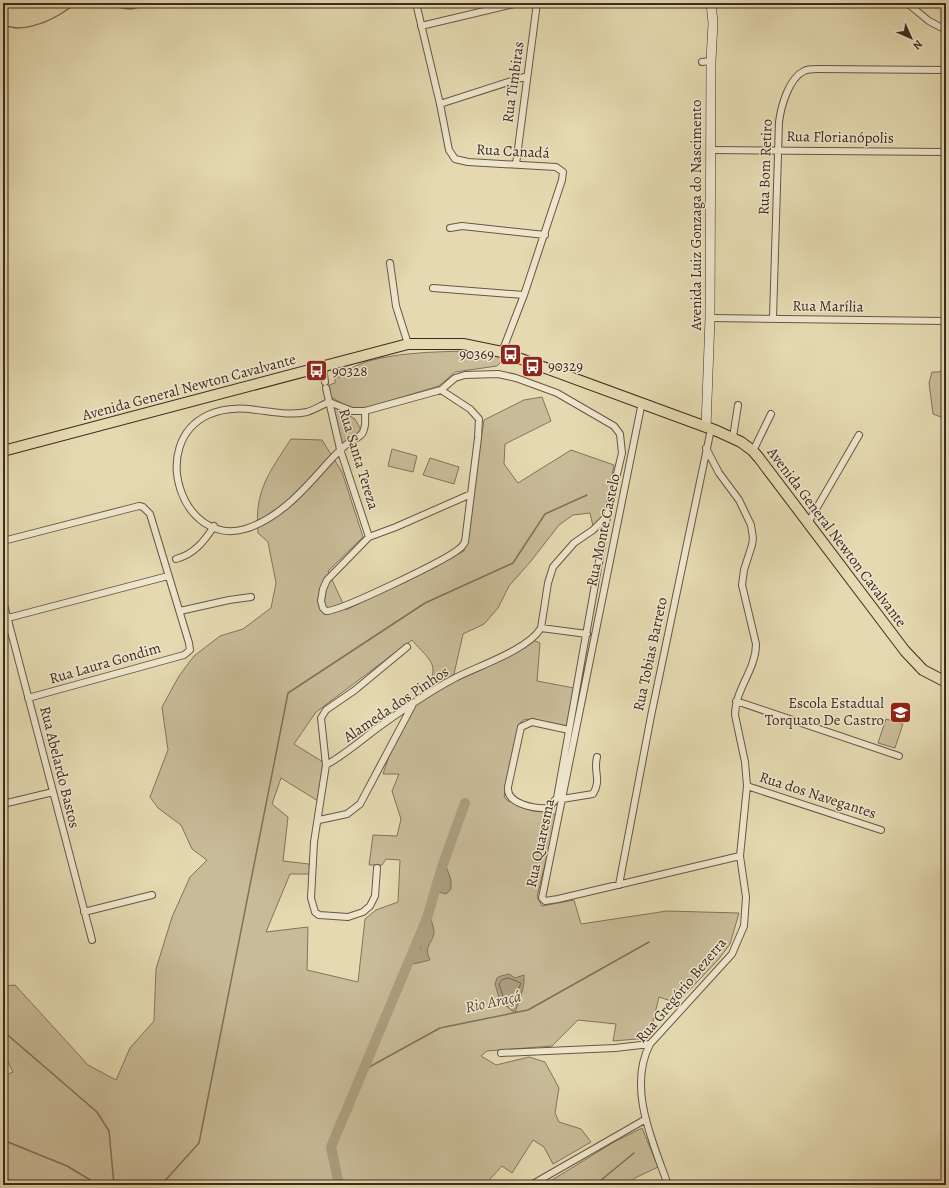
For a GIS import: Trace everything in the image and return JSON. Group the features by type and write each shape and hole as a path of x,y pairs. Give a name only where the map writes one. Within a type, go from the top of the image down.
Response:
{"main road":[{"name":"Avenida Luiz Gonzaga do Nascimento","path":"709,428 710,150 707,62 713,23 712,3"},
{"name":"Avenida General Newton Cavalvante","path":"3,451 323,368 408,344 463,344 502,352 642,402 733,437 753,451 909,656 923,670 946,682"}],"street":[{"name":"Rua Canadá","path":"416,3 440,104 449,150 452,157 463,162 556,167 563,172 562,180 545,236 502,352"},
{"path":"421,26 518,3"},
{"name":"Rua Timbiras","path":"516,164 526,76 537,3"},
{"path":"907,3 929,21 946,30"},
{"name":"Rua Bom Retiro","path":"773,318 778,149 781,109 796,78 806,70 817,69 946,70"},
{"path":"440,104 526,76"},
{"name":"Rua Florianópolis","path":"710,150 778,149 946,152"},
{"path":"450,228 462,226 545,236"},
{"path":"390,263 396,306 408,344"},
{"path":"432,288 524,294"},
{"name":"Rua Marília","path":"710,318 946,321"},
{"name":"Rua Santa Tereza","path":"323,368 340,449 369,537"},
{"path":"364,411 365,426 363,433 340,449 300,495 278,512 244,529 227,530 214,526 194,514 184,501 177,466 178,450 187,433 207,415 224,410 252,408 291,413 306,412 329,402 352,411 364,411 441,390 455,378 464,375 498,374 516,378 570,399 614,426 620,434 622,452 607,516 556,801 548,808 528,806 513,799 508,793 521,727 532,722 568,730"},
{"path":"441,390 470,409 479,419 478,438 471,494 465,542 460,549 350,604 330,611 323,608 322,595 327,580 369,537 396,527 471,494"},
{"name":"Rua Monte Castelo","path":"589,663 642,402"},
{"path":"733,437 738,405"},
{"path":"753,451 771,414"},
{"name":"Rua Tobias Barreto","path":"619,885 651,716 709,428"},
{"path":"808,523 859,435"},
{"name":"Rua Gregório Bezerra","path":"668,1185 646,1119 641,1074 644,1054 650,1044 732,954 744,926 747,907 740,856 747,786 745,762 735,715 736,701 740,689 754,664 756,651 756,644 742,585 754,538 748,517 739,500 719,473 706,448"},
{"path":"3,541 139,506 143,507 150,514 180,612 229,600 251,597"},
{"path":"586,634 541,628 548,582 553,567 574,543 599,525 607,516"},
{"path":"176,559 191,553 199,546 214,526"},
{"path":"8,618 168,576"},
{"name":"Rua Abelardo Bastos","path":"3,601 92,940"},
{"name":"Rua Laura Gondim","path":"28,698 145,666 188,652 189,643 180,612"},
{"name":"Alameda dos Pinhos","path":"326,765 413,704 455,678 494,661 525,643 537,634 541,628"},
{"path":"377,868 376,896 370,906 363,912 348,917 319,915 315,912 311,898 314,842 319,820 326,765 320,723 324,713 408,647"},
{"name":"Rua Quaresma","path":"589,663 542,894 543,899 558,899 740,856"},
{"path":"736,701 899,756"},
{"path":"319,820 347,814 360,804 413,704"},
{"path":"562,800 593,794 597,787 598,779 594,767 597,757"},
{"name":"Rua dos Navegantes","path":"747,786 881,830"},
{"path":"3,804 53,792"},
{"path":"84,912 152,895"},
{"path":"501,1053 615,1048 650,1044"},
{"path":"531,1185 646,1119"}],"shaded area":[{"path":"467,351 507,356 497,366 455,372 439,386 375,405 353,410 331,397 329,385 335,383 335,377 340,377 350,369 364,363 399,355"},
{"path":"946,370 946,419 933,414 929,383 932,372"},
{"path":"542,397 551,421 505,444 504,464 518,483 571,450 614,465 605,515 593,526 590,513 573,515 559,525 509,586 498,608 484,624 463,634 454,674 426,693 433,675 432,664 412,640 316,712 294,744 323,762 318,801 281,778 272,804 288,817 283,861 309,864 310,874 290,874 266,932 308,927 307,970 358,982 365,919 376,910 398,902 400,860 386,859 382,865 369,865 373,835 397,836 401,819 392,791 399,774 383,774 390,753 415,705 456,680 533,640 540,643 537,681 574,688 567,728 525,719 521,722 504,797 508,801 557,815 537,897 542,906 574,900 581,924 667,911 739,913 730,944 718,960 677,1003 659,997 649,1038 613,1041 616,1024 578,1020 552,1046 487,1051 481,1056 496,1065 529,1057 545,1062 559,1088 555,1113 559,1122 581,1129 591,1142 553,1164 544,1147 533,1140 512,1173 502,1166 490,1179 489,1185 3,1185 3,1076 13,1072 3,1052 3,986 15,985 88,1065 116,1080 130,1048 154,1021 156,969 172,917 190,877 207,860 192,849 181,825 158,808 150,797 168,750 162,707 179,676 194,656 220,636 243,629 271,608 276,583 268,542 258,533 258,505 270,473 291,439 322,440 342,472 363,537 328,571 346,610 464,551 484,420 524,400"},
{"path":"335,407 355,419 361,430 358,435 341,447 333,408"},
{"path":"392,449 417,456 413,472 388,466"},
{"path":"430,458 459,467 454,484 423,475"},
{"path":"886,719 903,724 895,748 878,743"},
{"path":"642,1128 658,1167 635,1178 626,1185 544,1185 614,1142"}],"water":[{"path":"448,861 446,866 451,880 451,889 446,894 435,891 433,881 444,871 443,864"},
{"path":"427,918 431,919 434,930 428,948 430,960 405,966 421,947 421,932"},
{"path":"509,974 515,978 524,975 523,989 515,1013 500,1001 495,984 497,978"}],"waterway":[{"path":"3,27 7,26 18,28 34,26 49,20 76,3"},
{"path":"106,3 125,9 135,8 144,3"},
{"path":"161,1185 199,1143 288,693 425,603 513,563 545,514 587,495"},
{"name":"Rio Araçá","path":"339,1185 331,1147 427,918 443,864 465,803"},
{"name":"Rio Araçá","path":"362,1071 440,1028 528,1010 649,942"},
{"path":"3,1031 97,1112 109,1131 114,1185"},
{"path":"3,1140 67,1166 92,1181 92,1185"},
{"path":"595,1185 634,1153"}],"place":[{"name":"90369","path":"510,354"},
{"name":"90329","path":"532,366"},
{"name":"90328","path":"317,371"},
{"name":"Escola Estadual Torquato De Castro","path":"900,712"}]}
